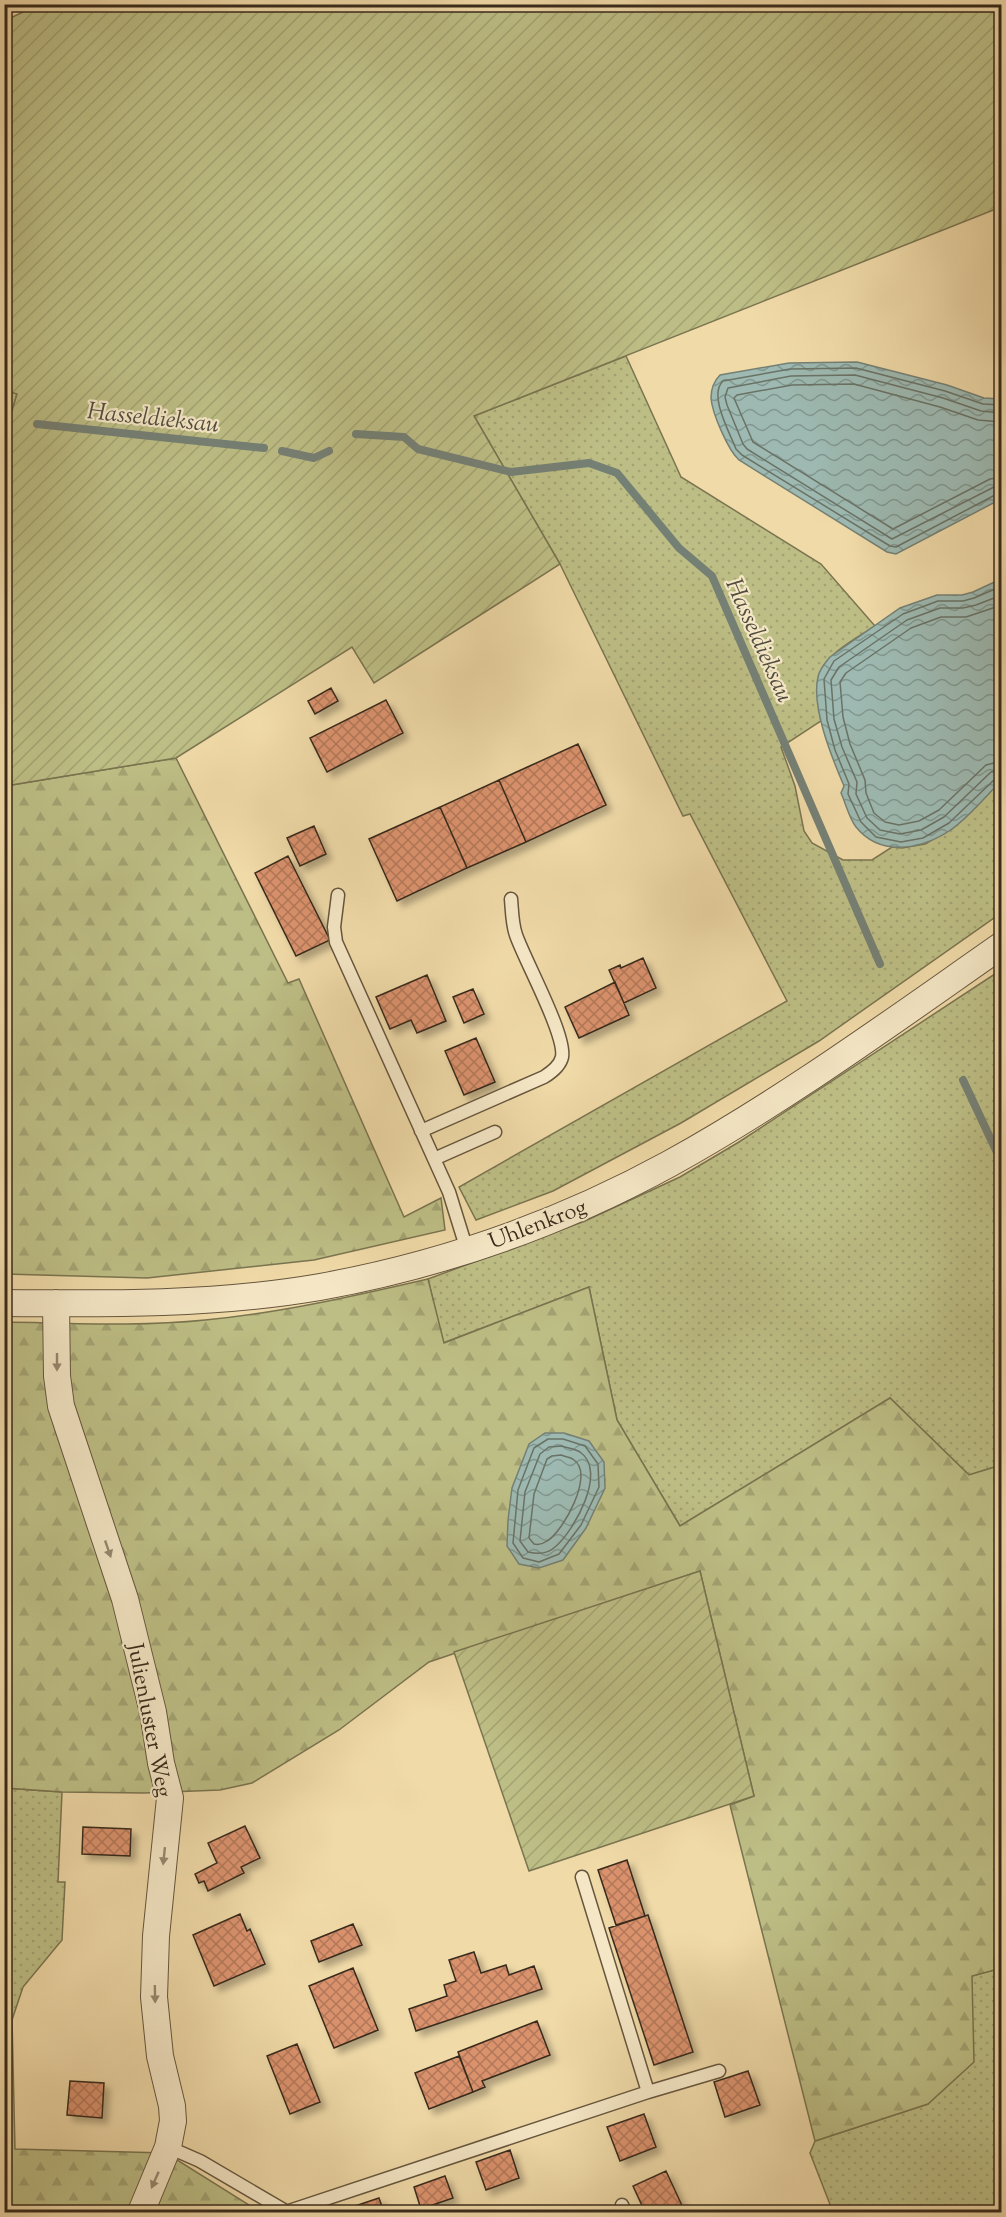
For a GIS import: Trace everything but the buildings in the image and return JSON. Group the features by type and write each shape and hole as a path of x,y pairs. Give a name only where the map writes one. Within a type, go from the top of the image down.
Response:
{"street":[{"name":"Uhlenkrog","path":"4,1304 202,1302 319,1287 381,1274 467,1250 553,1218 668,1164 841,1057 1002,945"},
{"name":"Julienluster Weg","path":"56,1304 57,1376 61,1406 125,1599 155,1720 161,1763 170,1798 156,1936 154,1997 160,2056 172,2106 173,2121 168,2147 141,2212"}],"lane":[{"path":"338,895 333,927 336,942 449,1192 467,1250"},
{"path":"421,1131 544,1077 560,1063 562,1055 559,1033 515,933 511,899"},
{"path":"434,1159 495,1132"},
{"path":"582,1877 648,2092"},
{"path":"168,2147 200,2161 287,2212 648,2092 719,2071"}],"green space":[{"path":"40,4 1001,5 1001,207 474,416 560,564 374,683 352,647 176,758 5,786 4,437 17,394 4,390 4,21"},
{"path":"626,356 681,477 821,564 875,626 841,648 826,663 817,684 821,721 781,747 795,786 804,831 812,843 843,860 872,860 892,847 902,848 925,844 953,828 1001,781 1001,913 819,1041 681,1123 553,1191 476,1220 459,1187 787,1001 690,814 683,816 560,564 474,416"},
{"path":"5,390 17,394 5,437"},
{"path":"176,758 288,983 299,979 404,1217 441,1198 445,1230 314,1260 147,1278 5,1274 5,786"},
{"path":"1001,970 1001,1465 969,1475 890,1398 680,1526 617,1420 589,1287 443,1343 428,1279 585,1221 680,1177 739,1142"},
{"path":"428,1279 444,1343 589,1287 617,1420 680,1526 890,1398 969,1475 1001,1465 1002,1968 972,1976 974,2062 928,2104 815,2141 730,1805 754,1796 700,1571 429,1662 339,1730 252,1783 220,1790 144,1793 62,1792 5,1788 4,1322 130,1324 205,1320 345,1298"},
{"path":"700,1571 754,1796 529,1871 454,1652"},
{"path":"4,1788 62,1792 58,1882 65,1882 62,1940 23,1987 12,2020 5,2022"},
{"path":"1001,1968 1001,2212 833,2212 810,2153 815,2141 928,2104 972,1976"},
{"path":"12,2020 15,2149 166,2153 260,2212 5,2212 4,2022"}],"water":[{"path":"857,362 947,385 984,398 1001,399 1001,499 896,554 887,552 739,460 735,455 721,431 712,405 712,388 720,375 789,363"},
{"path":"1001,579 1001,781 965,818 941,836 902,847 890,847 877,843 866,837 856,827 841,793 844,786 829,747 817,703 818,677 822,667 830,657 900,608 937,595 962,595 973,592"},
{"path":"545,1433 564,1433 589,1441 604,1462 605,1488 586,1528 563,1560 539,1568 519,1564 507,1546 508,1520 512,1488 529,1444"}],"waterway":[{"name":"Hasseldieksau","path":"4,416 8,418"},
{"name":"Hasseldieksau","path":"37,424 264,448"},
{"name":"Hasseldieksau","path":"356,434 404,437 418,449 511,472 589,463 617,473 679,548 712,576 880,964"},
{"name":"Hasseldieksau","path":"282,451 314,458 329,451"},
{"name":"Hasseldieksau","path":"963,1080 1002,1163"}]}
